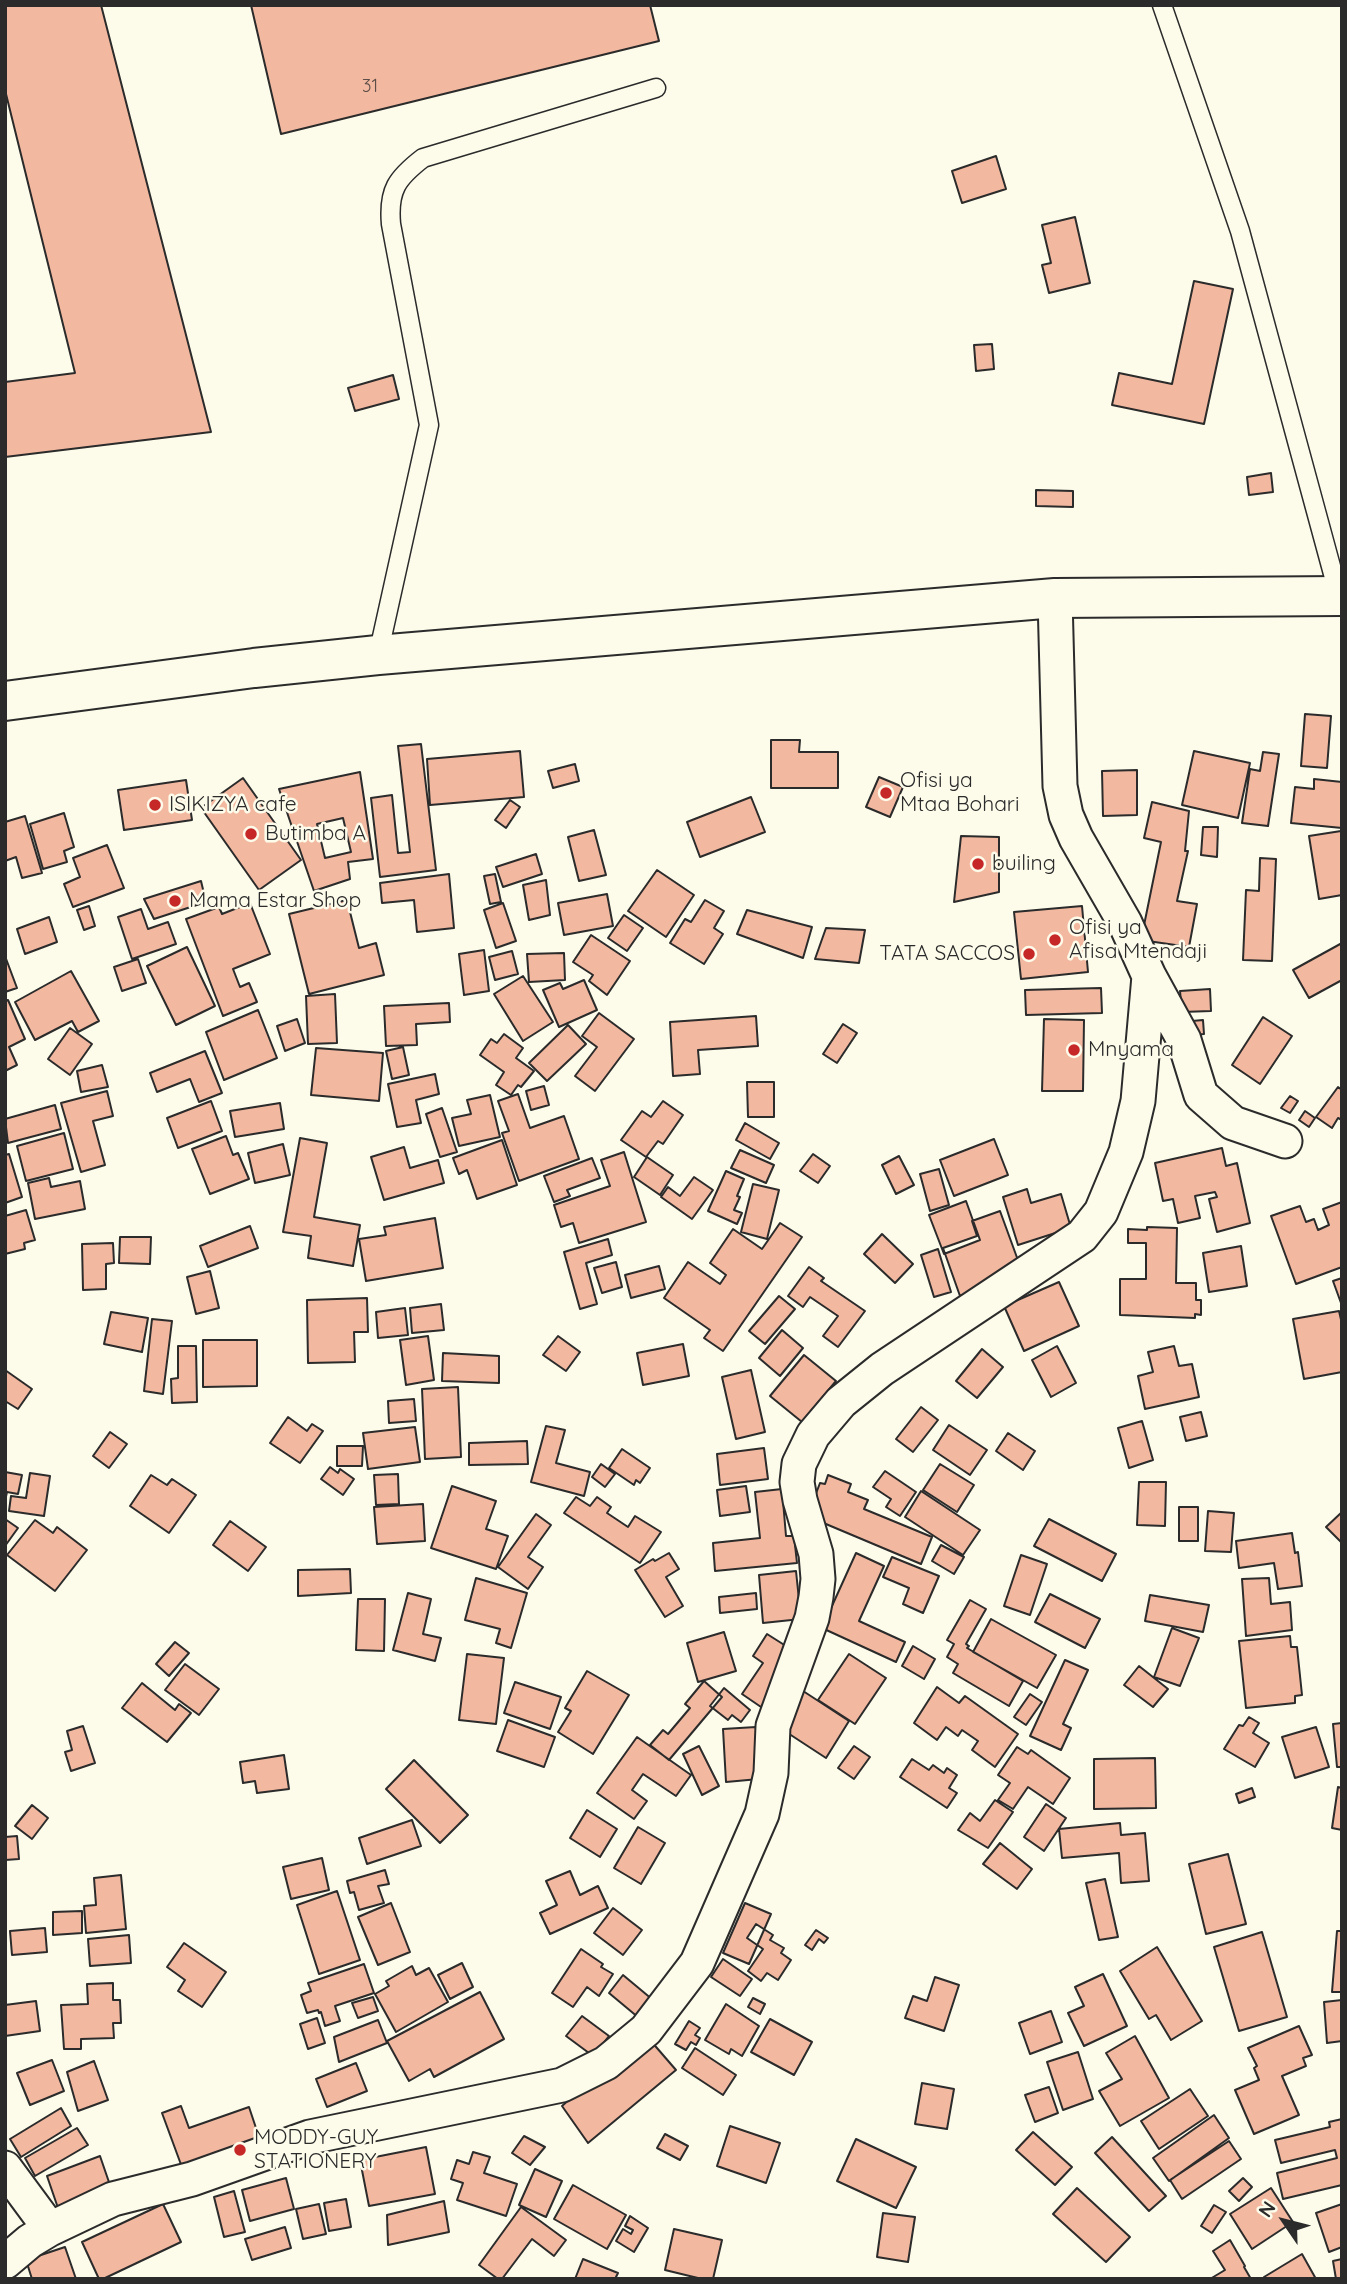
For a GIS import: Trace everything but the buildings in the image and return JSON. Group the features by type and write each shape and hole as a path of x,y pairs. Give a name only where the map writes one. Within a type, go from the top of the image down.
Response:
{"highway":[{"path":"5,701 254,668 378,655 1055,598 1340,596"}],"street":[{"path":"1055,598 1060,786 1066,815 1184,1040 1201,1095 1233,1123 1285,1141"},
{"path":"5,2262 30,2241 50,2229 113,2199 192,2179 310,2137 562,2085 606,2063 646,2030 697,1964 762,1815 771,1773 773,1726 813,1618 818,1579 816,1554 797,1482 799,1464 813,1435 841,1402 882,1369 1082,1236 1101,1212 1126,1152 1138,1101 1149,976"},
{"path":"5,2168 50,2229"}],"lane":[{"path":"1162,5 1240,231 1340,596"},
{"path":"378,655 429,425 391,224 389,203 395,187 405,172 423,158 656,88"}],"place":[{"name":"Ofisi ya Mtaa Bohari","path":"886,793"},
{"name":"ISIKIZYA cafe","path":"155,805"},
{"name":"Butimba A","path":"251,834"},
{"name":"builing","path":"978,864"},
{"name":"Mama Estar Shop","path":"175,901"},
{"name":"Ofisi ya Afisa Mtendaji","path":"1055,940"},
{"name":"TATA SACCOS","path":"1029,954"},
{"name":"Mnyama","path":"1074,1050"},
{"name":"MODDY-GUY STATIONERY","path":"240,2150"}]}
